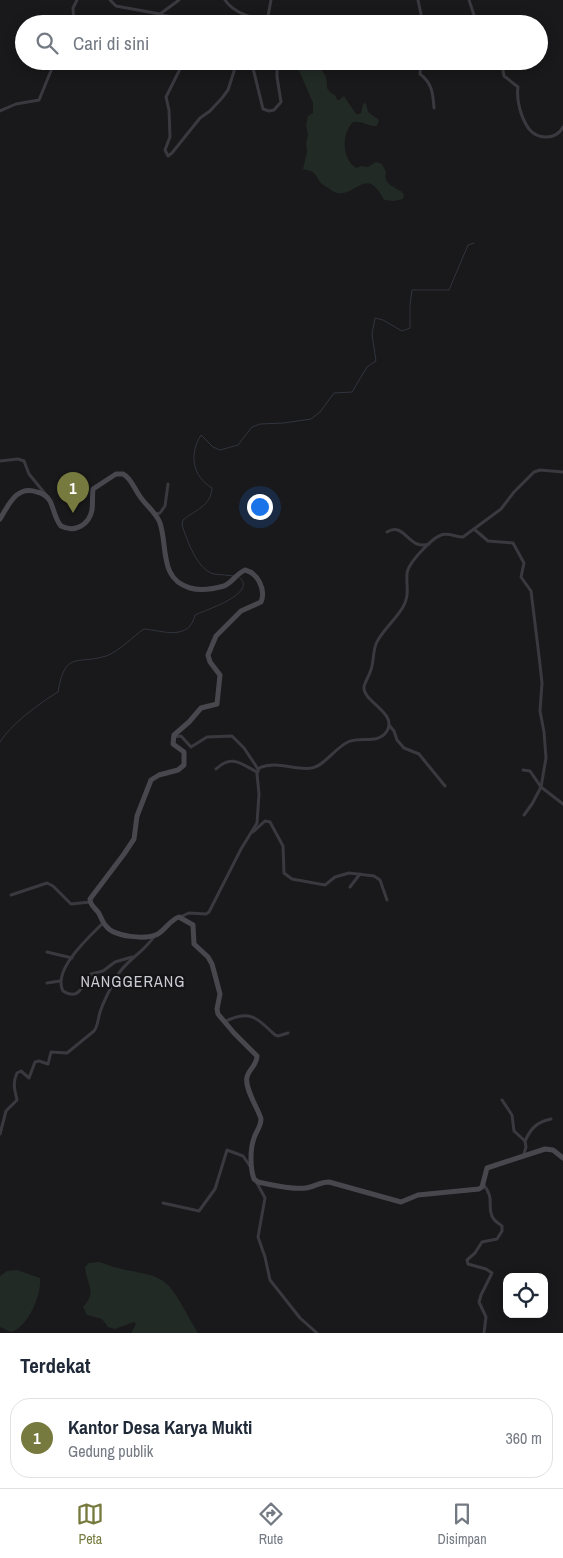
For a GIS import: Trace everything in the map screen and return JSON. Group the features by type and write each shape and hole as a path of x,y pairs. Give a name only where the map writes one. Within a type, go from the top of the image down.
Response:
{"street":[{"path":"73,15 73,8 77,0"},
{"path":"110,0 116,6 167,15"},
{"path":"160,14 179,0"},
{"path":"225,0 231,9 246,15"},
{"path":"268,15 271,0"},
{"path":"418,0 421,15"},
{"path":"469,0 474,15"},
{"path":"0,111 16,104 40,99 52,70"},
{"path":"180,70 166,98 170,115 170,137 165,150 168,156 200,118 210,111 222,98 228,90 234,70"},
{"path":"253,70 263,109 269,111 281,102 277,70"},
{"path":"420,70 420,74 427,79 432,87 434,108"},
{"path":"503,70 504,76 518,87 518,105 532,132 550,137 559,133 563,127"},
{"path":"0,461 18,459 24,461 29,474 42,487 49,498 61,526 71,530 83,525 91,514 93,489 116,474 121,473 128,477 140,496 155,514 162,530 168,566 176,581 188,588 202,590 225,585 245,570 254,574 263,590 263,600 259,604 245,608 216,636 208,655 210,662 220,676 217,704 201,708 190,722 176,732 173,737 173,744 184,752 184,765 178,770 158,775 151,780 137,816 134,839 92,895 90,902"},
{"path":"445,786 419,754 404,748 397,740 384,714 366,693 364,686 370,673 377,640 406,602 408,566 430,544 440,536 448,534 463,537 501,509 514,492 534,472 540,470 563,472"},
{"path":"155,514 160,513 165,506 168,484"},
{"path":"0,519 8,505 22,491 35,491 49,498"},
{"path":"387,532 393,529 400,531 420,546 430,544"},
{"path":"474,529 488,542 513,543 524,563 521,577 531,591 542,678 540,711 546,758 541,787 524,814"},
{"path":"258,770 264,766 282,765 312,768 322,763 338,748 349,741 378,738 386,732 388,725"},
{"path":"90,902 112,931 143,937 155,935 162,931 171,920 189,913 208,914 256,823 259,794 258,770 244,748 232,736 207,737 192,747 186,744 181,736 173,737"},
{"path":"216,770 223,764 234,761 258,770"},
{"path":"523,770 530,771 541,787 563,804"},
{"path":"250,834 265,821 270,822 282,846 284,873 292,879 325,884 340,875 349,873 360,874 378,878 387,900"},
{"path":"350,887 360,874"},
{"path":"11,895 47,883 53,886 72,904 90,902"},
{"path":"179,917 192,925 194,944 210,960 220,994 217,1011 223,1022 257,1056 257,1061 248,1075 246,1083 261,1121 253,1138 252,1172"},
{"path":"104,922 64,967 60,981 62,991 74,994 81,989 91,974 103,971 115,962 135,956"},
{"path":"0,1134 6,1111 17,1100 14,1080 17,1073 21,1071 30,1078 35,1062 39,1061 48,1064 50,1062 50,1052 64,1054 69,1052 97,1028 101,1009 117,976 123,967 146,947 155,935"},
{"path":"48,952 72,958"},
{"path":"48,983 60,981"},
{"path":"223,1022 238,1015 248,1015 256,1019 275,1035 288,1033"},
{"path":"502,1100 512,1115 514,1131 525,1140"},
{"path":"522,1157 526,1148 525,1140 532,1127 537,1123 551,1119"},
{"path":"255,1180 266,1184 300,1189 329,1182 401,1202 418,1195 479,1189 483,1183 487,1168 548,1149 556,1151 563,1158"},
{"path":"163,1203 199,1210 215,1189 227,1150 243,1156 255,1180 263,1190 265,1198 258,1237 270,1280 283,1294 300,1318 318,1333"},
{"path":"483,1183 491,1196 493,1220 502,1226 497,1239 482,1242 475,1253 467,1260 468,1264 486,1269 492,1273 479,1302 486,1317 484,1333"}],"shaded area":[{"path":"299,70 321,70 325,75 329,91 336,96 337,100 344,96 356,114 361,113 363,104 366,103 368,112 379,120 377,126 353,122 346,133 345,140 348,158 356,168 361,166 368,167 376,162 382,164 386,172 387,182 402,192 404,195 403,199 394,201 384,200 377,189 371,184 366,183 342,193 334,192 321,183 313,172 303,169 307,152 306,143 308,135 306,125 308,116 313,113 313,103"},
{"path":"99,1262 151,1275 164,1281 177,1297 198,1333 131,1333 136,1324 134,1322 115,1329 108,1327 102,1319 87,1315 83,1307 90,1296 90,1287 85,1267 89,1263"},
{"path":"17,1270 40,1278 40,1285 33,1309 23,1324 11,1332 0,1327 0,1276 7,1271"}],"waterway":[{"path":"234,576 214,574 203,567 193,554 182,525 183,520 202,507 211,494 212,488 200,477 194,464 195,450 201,435 213,447 220,450 238,445 252,427 260,424 311,419 320,412 334,393 352,392 367,367 376,361 372,334 375,318 383,320 402,331 410,328 412,290 449,290 468,245 474,243"},
{"path":"0,742 18,721 58,692 64,670 69,665 80,660 111,654 144,629 167,632 182,631 192,623 195,615 219,605 237,594 242,589 243,582 238,576"}],"place":[{"name":"Kantor Desa Karya Mukti","path":"73,513"}],"district":[{"name":"NANGGERANG","path":"133,981"}]}
